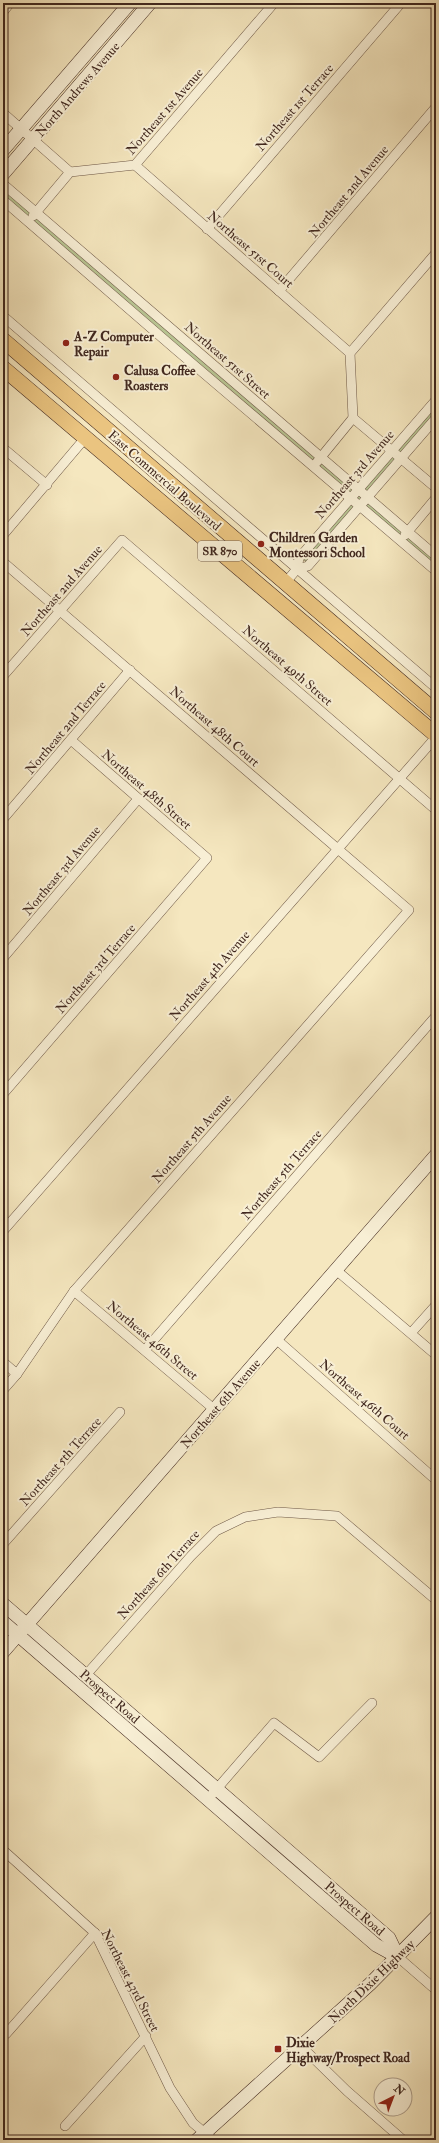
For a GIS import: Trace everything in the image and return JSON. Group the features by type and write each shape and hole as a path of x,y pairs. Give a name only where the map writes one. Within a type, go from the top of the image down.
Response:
{"main road":[{"name":"North Andrews Avenue","path":"3,150 130,3"},
{"name":"North Andrews Avenue","path":"3,174 150,3"},
{"name":"East Commercial Boulevard","path":"3,340 284,583 436,712"},
{"name":"East Commercial Boulevard","path":"3,368 436,736"},
{"path":"35,394 48,395 83,422 99,423"},
{"path":"86,437 103,439 148,476 153,478 160,476"},
{"path":"201,535 213,536 267,581 284,583"},
{"path":"277,600 284,598 294,602 342,642 356,644"},
{"path":"368,678 383,681 427,719 436,719"},
{"name":"Northeast 6th Avenue","path":"3,1652 436,1155"},
{"name":"Prospect Road","path":"3,1604 389,1938 398,1957"},
{"name":"Prospect Road","path":"3,1622 379,1948 398,1957"},
{"name":"North Dixie Highway","path":"204,2137 398,1957 436,1916"}],"street":[{"path":"3,12 10,3"},
{"name":"Northeast 1st Avenue","path":"70,172 135,166 274,3"},
{"name":"Northeast 1st Terrace","path":"207,229 401,3"},
{"name":"Northeast 2nd Avenue","path":"279,291 436,107"},
{"path":"3,113 70,172 29,222"},
{"name":"Northeast 51st Court","path":"135,166 350,353"},
{"name":"Northeast 51st Street","path":"3,184 436,556"},
{"name":"Northeast 51st Street","path":"3,200 436,571"},
{"path":"314,466 354,418 350,353 436,253"},
{"path":"3,316 436,688"},
{"path":"174,348 182,338"},
{"name":"Northeast 3rd Avenue","path":"297,569 299,558 436,400"},
{"path":"99,423 111,409"},
{"path":"354,418 436,488"},
{"name":"Northeast 3rd Avenue","path":"284,583 297,569 308,566 436,418"},
{"path":"3,536 86,437"},
{"path":"3,448 47,485"},
{"path":"400,540 436,498"},
{"name":"Northeast 2nd Avenue","path":"3,676 122,540"},
{"name":"Northeast 49th Street","path":"122,540 436,810"},
{"name":"Northeast 48th Court","path":"3,562 409,910"},
{"name":"Northeast 2nd Terrace","path":"3,818 130,670"},
{"name":"Northeast 4th Avenue","path":"3,1231 436,736"},
{"name":"Northeast 48th Street","path":"71,740 207,858"},
{"name":"Northeast 3rd Avenue","path":"3,958 138,799"},
{"name":"Northeast 3rd Terrace","path":"3,1094 207,858"},
{"name":"Northeast 5th Avenue","path":"3,1390 17,1374 74,1291 409,910"},
{"name":"Northeast 5th Terrace","path":"145,1350 436,1016"},
{"path":"336,1270 436,1355"},
{"name":"Northeast 46th Street","path":"74,1291 214,1410"},
{"path":"411,1333 436,1305"},
{"name":"Northeast 46th Court","path":"276,1339 436,1480"},
{"path":"3,1362 17,1374"},
{"name":"Northeast 5th Terrace","path":"3,1544 120,1412"},
{"name":"Northeast 6th Terrace","path":"86,1675 191,1556 216,1531 245,1517 278,1512 337,1516 436,1600"},
{"path":"208,1799 274,1723 319,1757 372,1703"},
{"name":"Northeast 43rd Street","path":"3,1850 95,1933 170,2088 193,2124 204,2137"},
{"path":"6,2034 95,1933"},
{"path":"398,1957 436,1990"},
{"path":"65,2126 146,2036"},
{"path":"301,2046 347,2091 402,2140"}],"green space":[{"path":"3,188 359,492 436,404 436,415 365,497 436,559 436,569 360,503 308,563 302,558 354,498 3,196"}],"place":[{"name":"A-Z Computer Repair","path":"66,343"},
{"name":"Calusa Coffee Roasters","path":"116,377"},
{"name":"Children Garden Montessori School","path":"261,544"},
{"name":"Dixie Highway/Prospect Road","path":"278,2049"}]}
